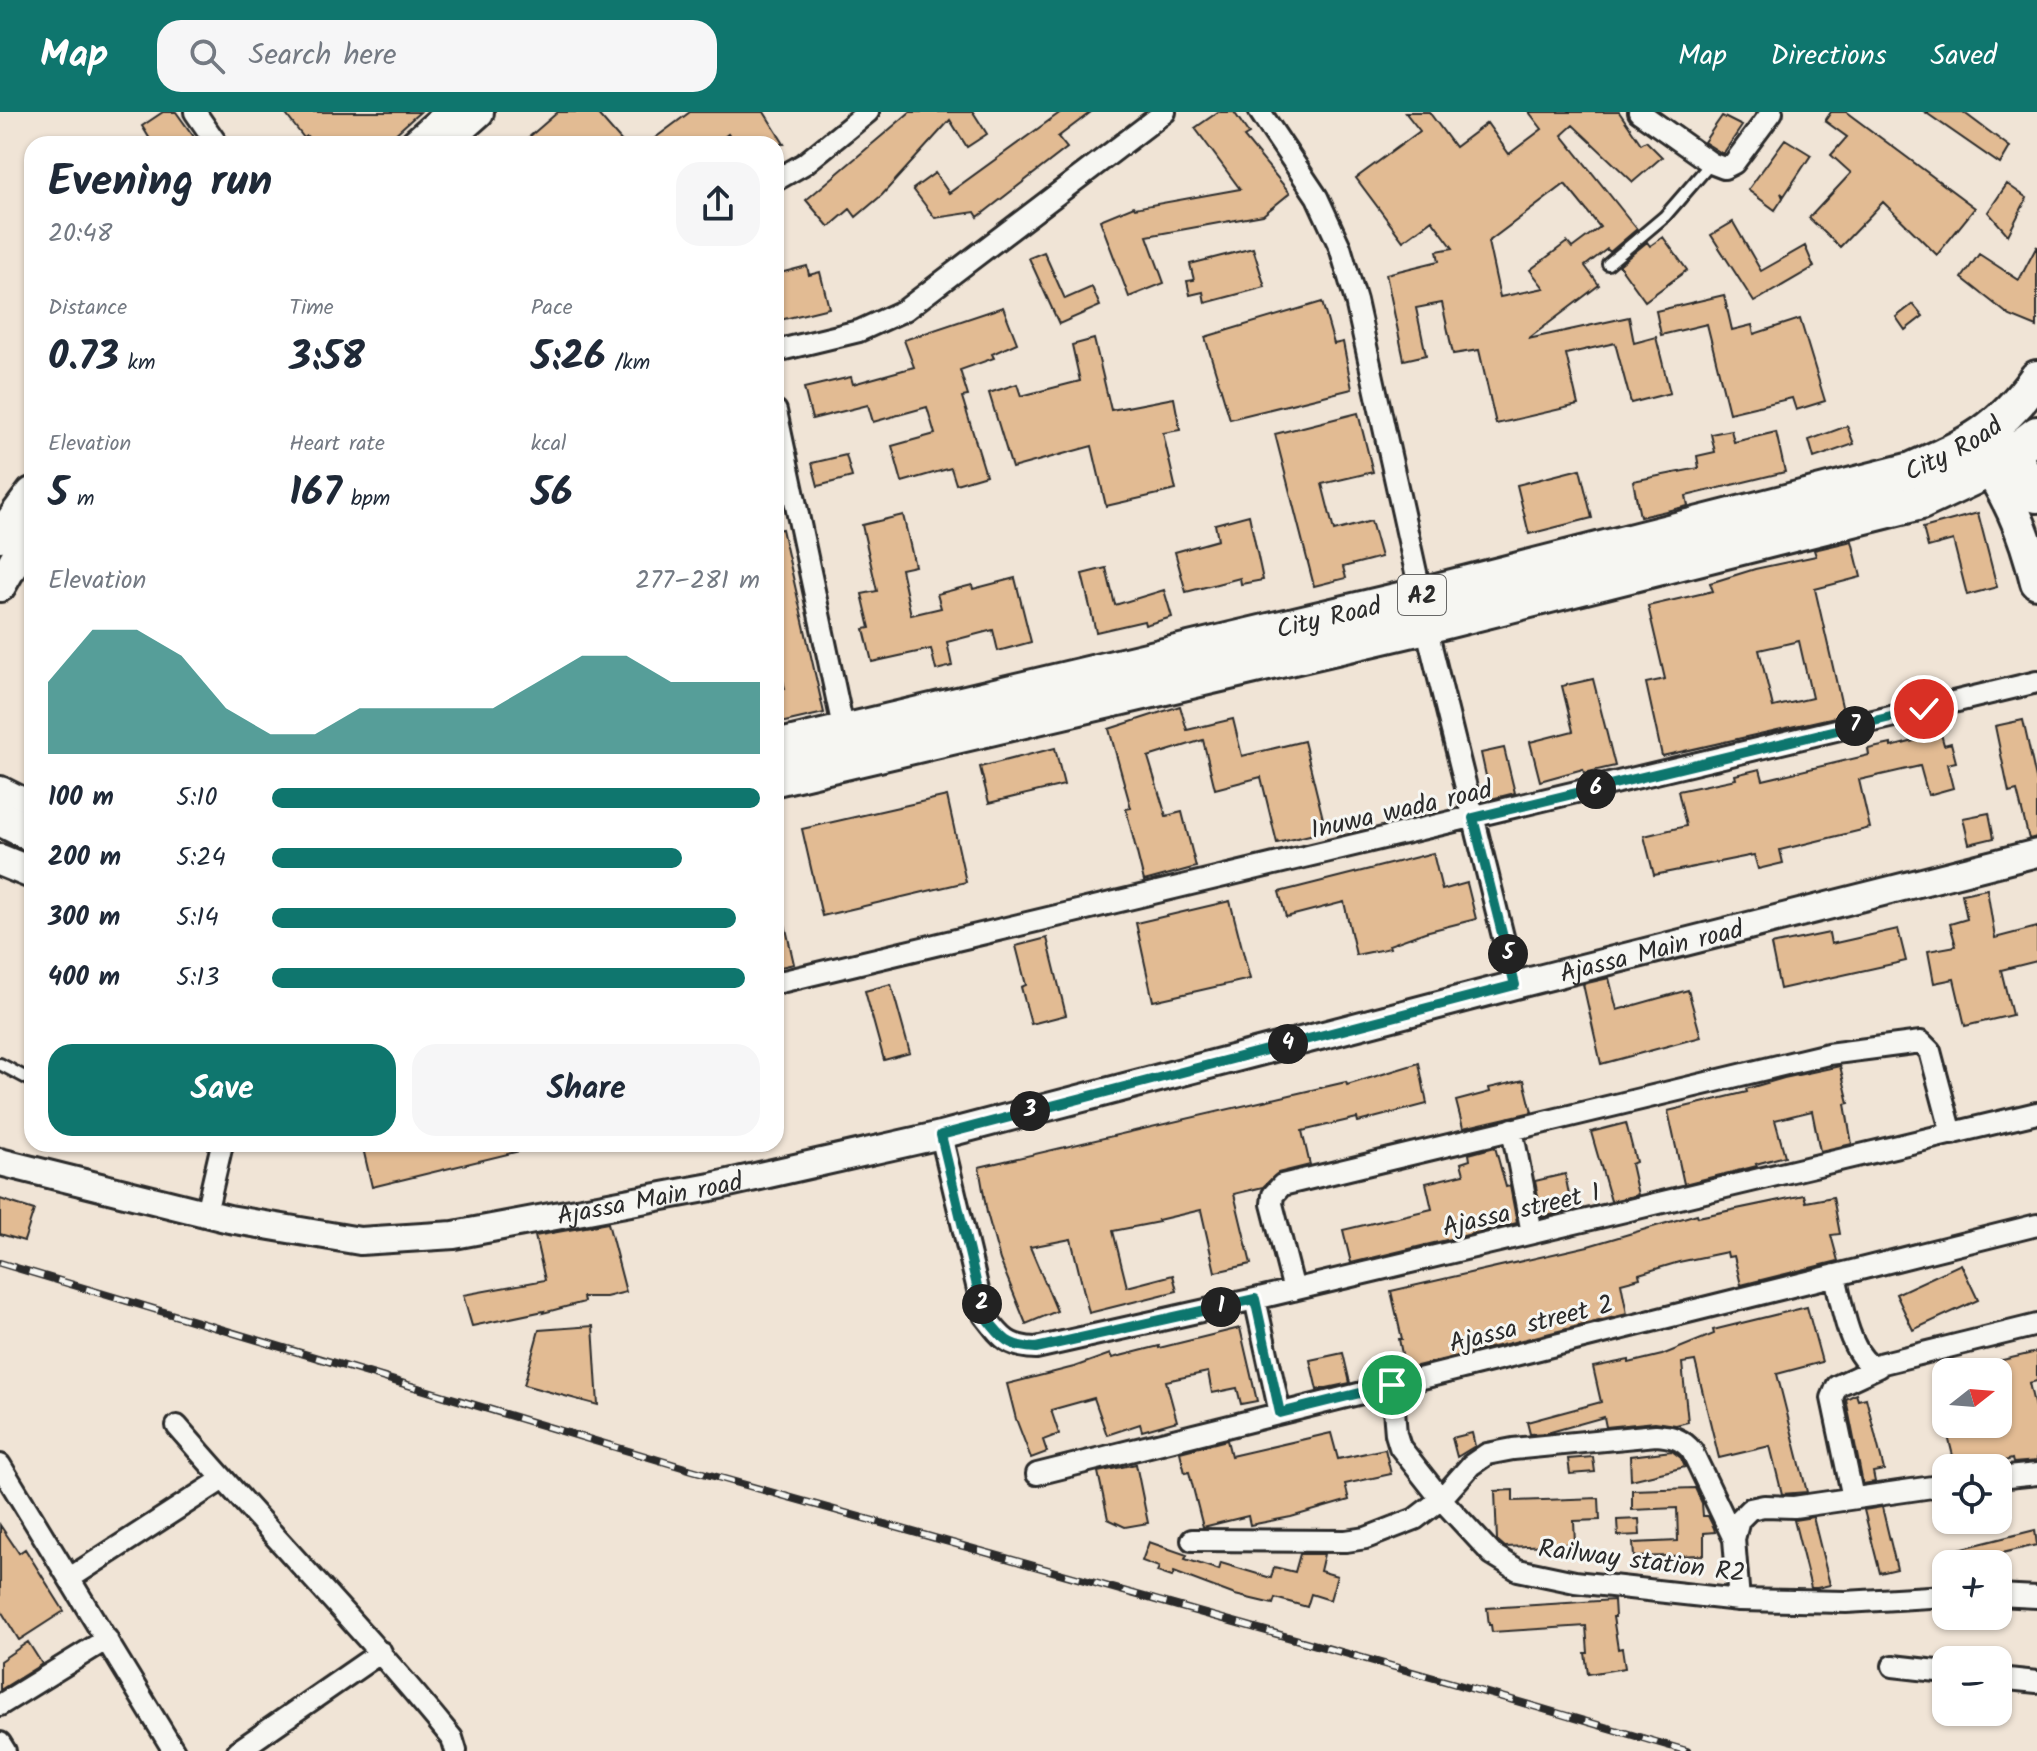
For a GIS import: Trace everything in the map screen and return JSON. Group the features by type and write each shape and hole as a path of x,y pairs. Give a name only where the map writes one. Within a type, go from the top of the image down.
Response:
{"highway":[{"name":"City Road","path":"784,746 1921,502 1965,483 2000,446 2020,401 2037,378"},
{"name":"City Road","path":"784,776 1424,611"},
{"path":"0,818 24,830"},
{"path":"0,835 24,846"}],"main road":[{"path":"425,136 452,112"},
{"path":"451,136 478,112"},
{"path":"2000,446 2029,479 2037,496"},
{"path":"2000,446 2008,497 2021,523 2037,582"},
{"path":"0,536 24,504"},
{"path":"0,586 24,544"},
{"path":"0,792 24,804"},
{"path":"0,860 24,870"}],"street":[{"path":"195,112 212,136"},
{"path":"784,175 804,164 868,112"},
{"path":"784,349 859,331 905,310 1165,112"},
{"path":"1260,112 1317,197 1340,247 1356,301 1424,611 1515,985"},
{"path":"1639,112 1711,163 1724,168 1734,163 1772,112"},
{"path":"784,449 844,732"},
{"name":"Inuwa wada road","path":"784,981 2037,682"},
{"name":"Ajassa Main road","path":"0,1162 206,1213 360,1241 454,1235 711,1187 941,1135 2037,853"},
{"path":"1294,1290 1272,1204 1277,1189 1282,1185 1828,1054 1921,1042 1930,1051 1952,1134"},
{"name":"Ajassa street 1","path":"941,1135 984,1315 1000,1336 1016,1347 1036,1348 1294,1290 2037,1113"},
{"path":"1512,1129 1532,1233"},
{"path":"206,1213 220,1152"},
{"name":"Ajassa street 2","path":"1037,1474 2037,1225"},
{"path":"1835,1275 1845,1322 1861,1357 1871,1366 1878,1367"},
{"path":"1255,1299 1280,1413"},
{"path":"1853,1498 1832,1398 1837,1386 1878,1367 2037,1325"},
{"name":"Railway station R2","path":"1392,1385 1400,1447 1441,1499 1492,1554 1518,1570 1575,1582 1739,1600 1846,1602 1932,1597"},
{"path":"177,1426 381,1652 452,1738 456,1751"},
{"path":"1192,1540 1346,1541 1366,1538 1415,1519 1441,1499 1471,1465 1487,1454 1609,1439 1670,1436 1684,1441 1692,1451 1734,1539"},
{"path":"0,1465 174,1751"},
{"path":"2012,1477 2037,1474"},
{"path":"70,1578 223,1479"},
{"path":"1739,1600 1734,1539 1739,1520 1750,1509 1794,1507 1932,1487"},
{"path":"2012,1596 2037,1597"},
{"path":"0,1705 107,1639"},
{"path":"238,1751 381,1652"},
{"path":"1893,1666 1932,1670"},
{"path":"2012,1679 2037,1682"},
{"path":"0,1743 5,1751"}],"lane":[{"path":"1608,264 1665,216 1711,163"},
{"path":"0,1064 24,1077"}],"building":[{"path":"163,112 176,112 193,136 148,136 142,126"},
{"path":"284,112 420,112 393,136 302,136"},
{"path":"558,112 596,112 617,136 530,136"},
{"path":"690,112 764,112 779,136 728,134 658,136"},
{"path":"910,112 973,112 987,134 967,147 950,120 882,195 856,217 850,209 829,227 806,200"},
{"path":"1061,112 1091,112 1058,137 1067,148 978,217 975,212 935,218 913,189 935,173 949,193"},
{"path":"1218,112 1234,112 1249,134 1244,137 1290,193 1263,215 1147,236 1164,283 1129,297 1100,220 1134,206 1240,189 1195,128"},
{"path":"1405,112 1429,112 1455,147 1487,123 1509,154 1542,129 1529,112 1619,112 1641,144 1646,141 1662,157 1633,182 1573,125 1562,135 1637,229 1610,252 1607,249 1585,266 1599,285 1528,339 1629,317 1634,343 1656,337 1670,393 1631,403 1615,343 1566,354 1578,405 1496,424 1479,350 1453,354 1442,303 1416,308 1426,355 1404,360 1386,274 1439,261 1437,251 1453,248 1432,220 1403,241 1356,178 1420,131","holes":["1565,184 1600,227 1572,248 1567,242 1530,270 1544,288 1500,297 1488,242"]},
{"path":"1831,112 1846,112 1975,208 1937,255 1883,202 1840,247 1809,218 1851,173 1831,155 1847,137 1825,121"},
{"path":"1925,112 1963,112 2010,147 2000,164"},
{"path":"1722,116 1742,126 1723,154 1704,142"},
{"path":"1785,139 1811,155 1784,196 1781,193 1783,198 1775,210 1748,190"},
{"path":"2007,184 2027,198 2008,235 1988,212"},
{"path":"1733,222 1761,271 1805,246 1814,267 1754,302 1711,235"},
{"path":"1663,237 1687,270 1645,301 1619,265 1647,242 1650,246"},
{"path":"2037,246 2037,327 2010,316 1962,278 1979,254 2019,280"},
{"path":"1253,248 1265,287 1205,303 1203,292 1190,295 1187,281 1194,280 1190,264"},
{"path":"1044,252 1065,299 1092,287 1100,306 1059,324 1029,258"},
{"path":"807,266 809,275 820,272 829,308 784,319 784,272"},
{"path":"1724,295 1732,330 1752,325 1754,334 1800,319 1825,401 1796,410 1792,398 1729,413 1707,324 1661,335 1656,311"},
{"path":"1322,302 1334,344 1343,342 1352,389 1230,419 1205,337"},
{"path":"1913,304 1923,316 1905,330 1896,317"},
{"path":"1003,307 1017,343 992,354 994,358 960,370 968,396 962,397 986,475 956,484 951,468 902,482 892,446 935,434 927,407 873,422 868,405 812,419 804,388 851,377 853,384 914,367 904,340"},
{"path":"1094,339 1111,410 1174,398 1180,430 1163,433 1176,490 1106,506 1092,446 1012,468 989,393 1017,384 1021,396 1080,381 1072,345"},
{"path":"1358,413 1373,472 1322,484 1334,531 1371,521 1381,557 1343,567 1346,578 1314,586 1275,434"},
{"path":"1847,426 1854,444 1814,458 1809,440"},
{"path":"1731,430 1734,442 1776,432 1785,472 1686,496 1688,506 1640,517 1633,481 1699,468 1697,456 1715,452 1711,434"},
{"path":"846,455 852,477 818,486 812,463"},
{"path":"1580,469 1592,518 1529,534 1517,485"},
{"path":"1978,513 1997,587 1967,595 1953,540 1928,547 1923,528"},
{"path":"903,515 915,566 901,569 911,615 941,608 937,594 1015,578 1031,642 998,651 993,630 947,642 952,666 936,670 931,649 872,662 864,629 870,628 862,594 877,591 862,525"},
{"path":"1249,515 1263,580 1241,584 1240,578 1186,592 1175,552 1218,540 1215,524"},
{"path":"784,538 824,713 784,722"},
{"path":"1852,541 1861,577 1815,589 1844,715 1662,756 1646,683 1665,679 1648,606 1713,591 1710,583 1755,569 1816,556 1814,550","holes":["1799,641 1812,698 1773,707 1759,650"]},
{"path":"1106,568 1115,605 1164,590 1172,617 1145,625 1144,621 1096,632 1082,574"},
{"path":"1593,679 1615,766 1584,773 1583,769 1540,781 1530,742 1573,731 1562,686"},
{"path":"1180,706 1187,730 1233,719 1242,756 1304,741 1326,831 1277,843 1261,777 1215,789 1203,740 1148,757 1166,816 1182,812 1196,867 1144,881 1126,809 1131,808 1109,729"},
{"path":"2023,720 2037,783 2037,837 2029,839 2017,791 2009,793 1995,726"},
{"path":"1941,734 1944,745 1951,743 1956,762 1947,764 1953,788 1928,795 1920,766 1859,780 1870,828 1780,850 1783,863 1758,869 1754,855 1654,875 1644,836 1686,826 1678,791 1736,779 1735,775 1760,769 1763,780 1869,755 1868,749 1891,744 1891,747"},
{"path":"1055,748 1064,785 989,803 980,767"},
{"path":"1504,748 1515,793 1491,799 1481,753"},
{"path":"947,796 966,882 822,916 802,829"},
{"path":"1989,813 1994,838 1969,844 1963,818"},
{"path":"1433,853 1442,890 1467,883 1476,919 1425,932 1389,945 1390,948 1356,955 1344,902 1286,917 1279,892"},
{"path":"1987,889 1995,938 2037,927 2037,961 2001,970 2012,1015 1965,1026 1954,979 1934,983 1928,951 1956,946 1950,924 1967,919 1962,894"},
{"path":"1230,901 1250,979 1153,1001 1136,923"},
{"path":"784,920 794,964 784,966"},
{"path":"1898,929 1906,961 1780,989 1771,945 1829,933 1831,944"},
{"path":"1047,938 1066,1015 1031,1024 1021,987 1026,985 1016,946"},
{"path":"1609,978 1617,1010 1688,990 1701,1037 1601,1064 1583,984"},
{"path":"891,984 910,1053 884,1060 865,991"},
{"path":"1419,1063 1427,1104 1358,1122 1357,1118 1302,1131 1310,1165 1278,1173 1263,1187 1234,1194 1251,1264 1215,1272 1201,1210 1113,1231 1127,1287 1173,1275 1177,1291 1089,1313 1071,1239 1030,1247 1057,1311 1026,1324 1000,1260 979,1167 1346,1082 1347,1085"},
{"path":"1840,1066 1849,1103 1845,1104 1852,1144 1820,1151 1812,1111 1775,1120 1785,1156 1684,1184 1668,1111 1747,1092 1746,1089 1784,1078"},
{"path":"1524,1080 1532,1112 1463,1128 1456,1101 1490,1092 1489,1088"},
{"path":"1626,1123 1636,1162 1631,1164 1638,1195 1611,1201 1591,1132"},
{"path":"1495,1147 1506,1187 1510,1186 1517,1223 1351,1263 1343,1230 1432,1209 1426,1183 1464,1174 1461,1163 1470,1160 1469,1154"},
{"path":"364,1152 516,1152 372,1187"},
{"path":"1565,1174 1572,1210 1542,1217 1535,1181"},
{"path":"1804,1195 1806,1202 1833,1197 1840,1234 1831,1235 1838,1261 1741,1285 1734,1256 1728,1257 1727,1252 1679,1262 1621,1283 1627,1314 1405,1369 1391,1291 1588,1246 1697,1214 1698,1217"},
{"path":"0,1199 34,1210 24,1241 0,1234"},
{"path":"608,1223 626,1292 606,1297 583,1297 584,1302 543,1313 472,1326 463,1295 545,1280 535,1236"},
{"path":"1961,1264 1978,1300 1913,1330 1896,1294"},
{"path":"1807,1307 1822,1362 1777,1374 1807,1492 1782,1494 1770,1446 1719,1458 1695,1361 1682,1363 1688,1422 1606,1427 1604,1417 1547,1433 1530,1434 1527,1422 1601,1402 1593,1367 1662,1355 1714,1334 1713,1330"},
{"path":"593,1326 598,1405 524,1385 539,1330"},
{"path":"1240,1328 1257,1401 1241,1404 1237,1388 1212,1393 1208,1372 1166,1381 1177,1421 1142,1431 1140,1424 1107,1435 1094,1398 1051,1410 1059,1434 1043,1440 1047,1452 1031,1458 1007,1384 1074,1367 1110,1354 1112,1358"},
{"path":"2037,1352 2037,1381 2029,1383 2037,1416 2037,1461 2013,1463 2012,1454 1952,1454 1948,1438 2012,1438 2011,1358"},
{"path":"1343,1353 1350,1383 1317,1390 1310,1360"},
{"path":"1856,1394 1858,1400 1866,1398 1884,1470 1873,1472 1875,1482 1863,1484 1846,1399"},
{"path":"1331,1433 1338,1459 1385,1449 1391,1474 1345,1484 1349,1500 1291,1517 1250,1525 1248,1516 1203,1527 1189,1472 1185,1473 1180,1452 1227,1440 1231,1456"},
{"path":"1472,1433 1475,1446 1457,1457 1452,1438"},
{"path":"1672,1451 1681,1458 1685,1467 1631,1480 1630,1456"},
{"path":"1593,1457 1595,1472 1570,1474 1568,1459"},
{"path":"1136,1464 1148,1523 1125,1527 1108,1519 1098,1472"},
{"path":"1695,1488 1702,1503 1703,1516 1708,1516 1715,1532 1704,1533 1704,1555 1634,1557 1633,1543 1678,1541 1677,1508 1632,1510 1632,1490"},
{"path":"1513,1490 1513,1501 1599,1498 1600,1520 1574,1521 1575,1544 1505,1547 1497,1540 1495,1491"},
{"path":"1882,1507 1897,1569 1880,1573 1864,1510"},
{"path":"1813,1517 1830,1585 1817,1588 1811,1588 1794,1520"},
{"path":"1639,1519 1640,1535 1618,1536 1617,1520"},
{"path":"0,1525 19,1553 25,1549 64,1611 19,1640 0,1609"},
{"path":"2035,1530 2037,1545 2012,1551 1955,1550"},
{"path":"1149,1542 1187,1555 1185,1559 1219,1570 1221,1563 1271,1578 1274,1567 1295,1572 1300,1554 1324,1554 1320,1571 1337,1576 1330,1600 1311,1594 1307,1607 1275,1598 1273,1604 1235,1595 1174,1572 1172,1577 1157,1572 1159,1567 1142,1561"},
{"path":"1614,1600 1618,1649 1622,1648 1625,1668 1588,1674 1586,1626 1492,1632 1489,1625 1487,1608"},
{"path":"28,1642 42,1664 0,1690 0,1661"}],"railway":[{"path":"0,1263 692,1470 1687,1751"}],"route":[{"path":"1392,1385 1280,1413 1255,1299 1036,1348 1016,1347 1000,1336 984,1315 941,1135 1515,985 1473,818 1924,709"}]}
